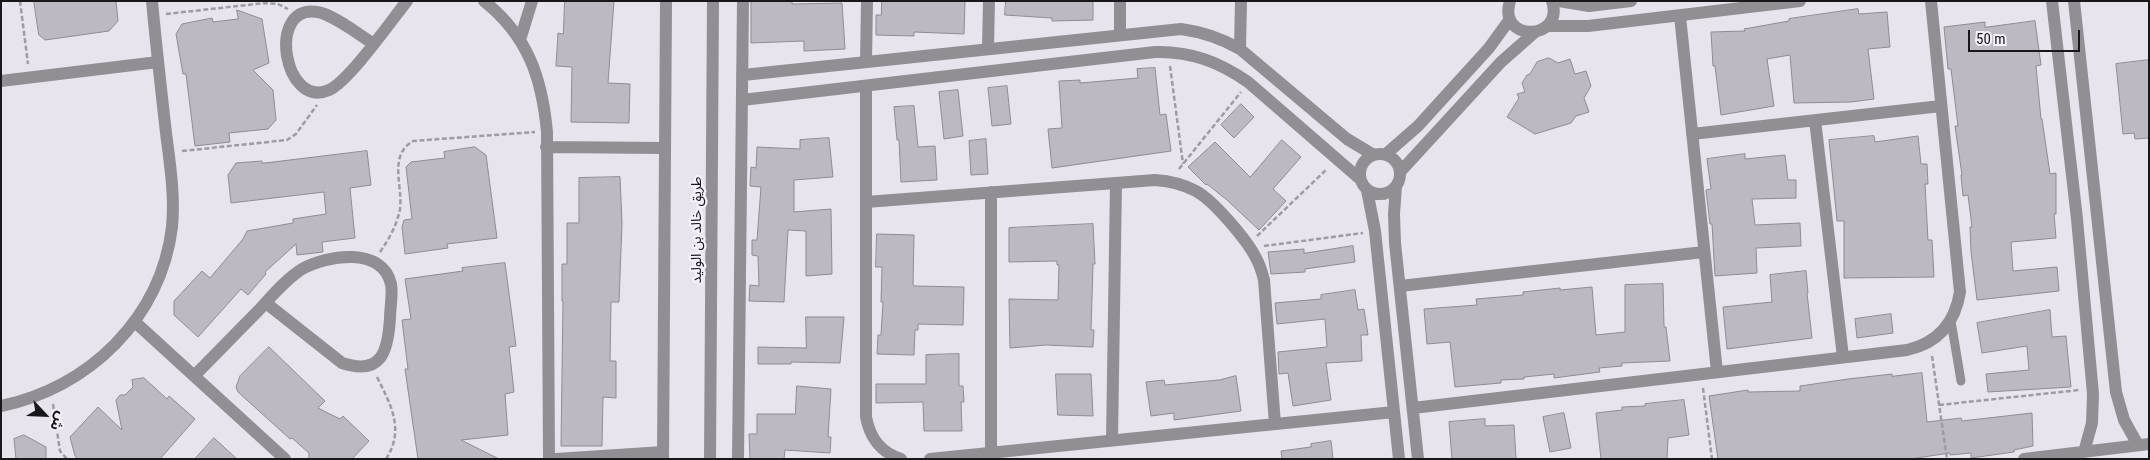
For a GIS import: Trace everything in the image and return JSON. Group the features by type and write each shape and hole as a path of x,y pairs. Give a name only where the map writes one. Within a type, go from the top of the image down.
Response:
{"street":[{"path":"1,406 51,391 75,378 97,362 118,343 135,322 153,293 165,261 172,227 173,193 152,1"},
{"path":"374,44 327,15 317,12 307,12 297,16 287,30 286,39 289,63 293,76 301,86 313,91 326,91 338,86 374,44 407,1"},
{"path":"484,1 501,16 520,40 535,69 544,100 546,132 549,459"},
{"path":"520,40 532,1"},
{"path":"556,459 663,456 666,1"},
{"name":"طريق خالد بن الوليد","path":"710,459 713,1"},
{"path":"738,459 743,1"},
{"path":"866,61 867,1"},
{"path":"988,48 989,1"},
{"path":"1120,1 1120,34"},
{"path":"1240,49 1241,1"},
{"path":"1510,1 1508,8 1510,19 1520,30 1535,32"},
{"path":"1547,26 1553,13 1552,1"},
{"path":"1559,1 1589,6 1631,1"},
{"path":"1418,459 1394,229 1396,186 1400,172 1501,62 1535,32 1547,26 1581,27 1800,1"},
{"path":"1413,408 1907,350 1930,342 1942,333 1951,321 1957,307 1960,292 1931,1"},
{"path":"2052,1 2077,219 2092,388 2092,423 2084,452"},
{"path":"2074,1 2118,399 2124,420 2143,445"},
{"path":"1680,16 1717,372"},
{"path":"1386,154 1418,126 1496,39 1510,19"},
{"path":"743,74 1120,34 1181,29 1202,32 1222,39 1240,49 1341,134 1372,154 1386,154 1396,161 1400,172"},
{"path":"742,100 1168,52 1190,54 1211,60 1248,82 1363,184 1379,194 1391,191 1396,186"},
{"path":"1,81 158,62"},
{"path":"866,86 866,418 869,431 886,456 901,459"},
{"path":"1692,134 1942,106"},
{"path":"1815,120 1843,357"},
{"path":"546,147 665,148"},
{"path":"1372,154 1362,164 1359,172 1376,231 1399,459"},
{"path":"866,202 1155,180 1183,185 1209,200 1249,246 1261,269 1264,280 1275,424"},
{"path":"1112,440 1116,183"},
{"path":"991,192 991,452"},
{"path":"2077,219 2098,215"},
{"path":"1400,286 1704,252"},
{"path":"194,376 288,280 303,269 321,261 340,258 359,258 373,261 384,271 391,284 388,340 383,355 372,365 357,368 342,363 266,303"},
{"path":"135,322 285,459"},
{"path":"930,459 1394,412"},
{"path":"2024,459 2061,457 2084,452 2143,445"}],"lane":[{"path":"1951,321 1961,381"}],"path":[{"path":"20,1 29,78"},
{"path":"153,16 265,3 278,4 297,16"},
{"path":"1168,52 1183,164"},
{"path":"1169,181 1248,82"},
{"path":"169,152 286,140 296,134 326,91"},
{"path":"373,261 385,244 398,219 400,207 398,158 406,145 413,141 546,132"},
{"path":"1249,246 1337,159"},
{"path":"1249,246 1376,231"},
{"path":"1930,342 1947,459"},
{"path":"372,365 393,409 396,421 394,444 386,459"},
{"path":"1701,374 1712,459"},
{"path":"1939,405 2092,388"},
{"path":"51,391 60,451 67,459"}],"building":[{"path":"34,1 116,1 118,21 109,31 45,40 39,35"},
{"path":"565,1 614,1 608,83 630,84 629,123 571,122 572,67 556,66 558,33 563,34"},
{"path":"792,1 792,4 842,3 845,49 804,51 804,41 751,43 751,2"},
{"path":"882,1 965,1 964,34 914,32 914,36 876,35 876,15 881,15"},
{"path":"1006,1 1093,1 1093,20 1052,21 1052,18 1005,15"},
{"path":"1858,9 1859,14 1887,12 1890,47 1868,49 1874,99 1851,102 1794,103 1790,55 1767,59 1774,106 1721,115 1715,66 1713,66 1711,32 1745,31 1744,29 1789,21 1789,19"},
{"path":"237,10 262,19 269,63 253,70 273,90 276,120 268,129 229,133 230,142 195,146 186,74 183,74 176,34 182,24 212,18 213,22 238,19"},
{"path":"2035,21 2041,65 2036,66 2041,119 2050,174 2056,173 2056,214 2054,214 2056,238 2011,242 2013,271 2057,267 2059,291 1977,300 1971,252 1970,227 1972,227 1968,195 1963,196 1955,126 1958,126 1951,69 1948,69 1944,27 1985,22 1985,27"},
{"path":"1549,58 1558,63 1570,59 1575,74 1586,71 1591,86 1584,98 1589,112 1576,116 1571,123 1535,134 1507,117 1519,98 1517,94 1525,92 1522,83 1527,75 1530,74 1537,62"},
{"path":"2149,60 2149,138 2135,139 2134,133 2123,134 2116,64"},
{"path":"1155,68 1160,115 1166,114 1171,151 1052,168 1048,129 1062,128 1059,81 1080,80 1080,83 1138,78 1137,69"},
{"path":"1007,86 1011,124 992,126 988,88"},
{"path":"958,90 963,136 944,139 939,92"},
{"path":"1241,104 1254,117 1234,138 1221,125"},
{"path":"914,106 918,147 935,146 937,180 901,182 899,140 897,140 894,107"},
{"path":"1874,136 1875,142 1918,136 1921,164 1927,164 1928,184 1925,184 1928,240 1932,240 1934,277 1844,278 1844,221 1837,221 1829,140"},
{"path":"829,138 833,177 794,180 794,212 831,209 832,274 806,276 806,231 788,230 784,302 749,301 750,285 759,286 758,256 752,255 752,240 757,240 761,187 750,186 751,167 756,168 757,147 800,149 800,140"},
{"path":"986,139 988,174 971,175 969,141"},
{"path":"1282,140 1301,157 1273,189 1286,201 1259,230 1227,200 1206,185 1188,167 1215,142 1250,177"},
{"path":"475,147 486,155 497,238 447,244 448,248 405,254 402,227 404,220 412,219 406,167 411,162 445,158 444,152"},
{"path":"367,151 371,185 350,188 355,238 322,242 323,252 297,255 296,244 265,272 266,274 248,295 241,289 198,337 174,315 174,301 202,271 210,278 243,239 247,231 293,223 293,219 326,214 324,192 231,203 228,175 236,163 262,161 262,163"},
{"path":"1745,154 1745,159 1785,155 1788,180 1796,180 1796,198 1752,199 1755,225 1800,223 1801,246 1756,248 1757,273 1715,276 1712,224 1710,224 1706,190 1711,189 1707,159"},
{"path":"620,177 622,223 619,302 611,302 610,361 616,361 616,398 603,397 602,446 561,446 562,264 567,264 567,223 579,223 579,178"},
{"path":"1093,224 1095,264 1093,264 1091,330 1094,330 1093,347 1046,345 1010,348 1009,299 1058,300 1059,265 1057,265 1057,261 1009,262 1009,228"},
{"path":"877,234 914,235 913,285 964,287 963,325 918,324 918,330 915,330 914,355 877,354 878,335 881,335 883,302 881,302 882,267 876,267"},
{"path":"1353,246 1355,262 1305,269 1305,272 1271,274 1268,252 1304,249 1304,253"},
{"path":"505,263 516,346 509,347 514,392 505,394 508,435 461,440 499,459 418,459 405,369 408,369 402,320 411,319 405,279 463,271 462,268"},
{"path":"1806,271 1812,338 1727,349 1723,307 1772,302 1770,275"},
{"path":"1663,284 1664,327 1666,327 1670,361 1622,363 1622,366 1599,368 1600,372 1554,378 1554,374 1524,377 1524,379 1501,380 1501,383 1455,387 1450,342 1427,344 1424,309 1477,305 1476,299 1523,295 1523,292 1560,288 1560,290 1592,287 1596,335 1625,332 1625,285"},
{"path":"1355,290 1358,310 1364,309 1368,335 1361,335 1362,361 1326,363 1331,400 1293,406 1288,373 1279,374 1278,352 1327,347 1325,319 1277,324 1275,303 1321,299 1321,295"},
{"path":"2050,310 2052,337 2066,336 2071,387 1988,392 1986,374 2029,370 2027,346 1982,353 1977,323"},
{"path":"1891,314 1893,333 1857,338 1855,319"},
{"path":"806,317 844,317 840,363 791,362 791,364 758,364 758,347 806,348"},
{"path":"269,347 325,401 318,408 340,419 343,416 369,441 352,459 309,459 309,453 292,438 290,439 238,392 236,387 240,376"},
{"path":"959,354 959,386 963,386 964,402 961,402 962,431 924,431 923,402 876,403 876,384 926,384 926,355"},
{"path":"1922,373 1927,422 1961,418 1962,421 2032,413 2033,446 2014,450 2014,452 1971,458 1971,453 1950,455 1950,453 1910,459 1718,459 1709,396 1748,390 1748,392 1800,391 1800,386 1892,374 1892,376"},
{"path":"1056,374 1091,374 1093,416 1058,415"},
{"path":"1236,376 1241,411 1174,420 1174,413 1151,416 1146,382 1164,380 1165,385 1219,380"},
{"path":"144,378 167,399 169,396 195,419 160,459 78,459 75,456 70,437 98,407 122,430 116,400 120,395 125,395 133,387 132,380"},
{"path":"797,386 831,389 828,437 831,437 830,453 785,450 784,459 750,459 749,434 757,434 757,414 795,414"},
{"path":"1684,400 1689,435 1668,438 1667,459 1601,459 1596,413 1622,410 1622,407 1645,406 1645,404"},
{"path":"1564,413 1571,448 1550,452 1543,417"},
{"path":"1485,419 1485,426 1514,425 1516,459 1452,459 1449,422"},
{"path":"24,435 46,447 46,459 16,459 14,439"},
{"path":"214,438 237,459 195,459"},
{"path":"1331,441 1333,459 1282,459 1281,451 1311,447 1311,444"}]}
